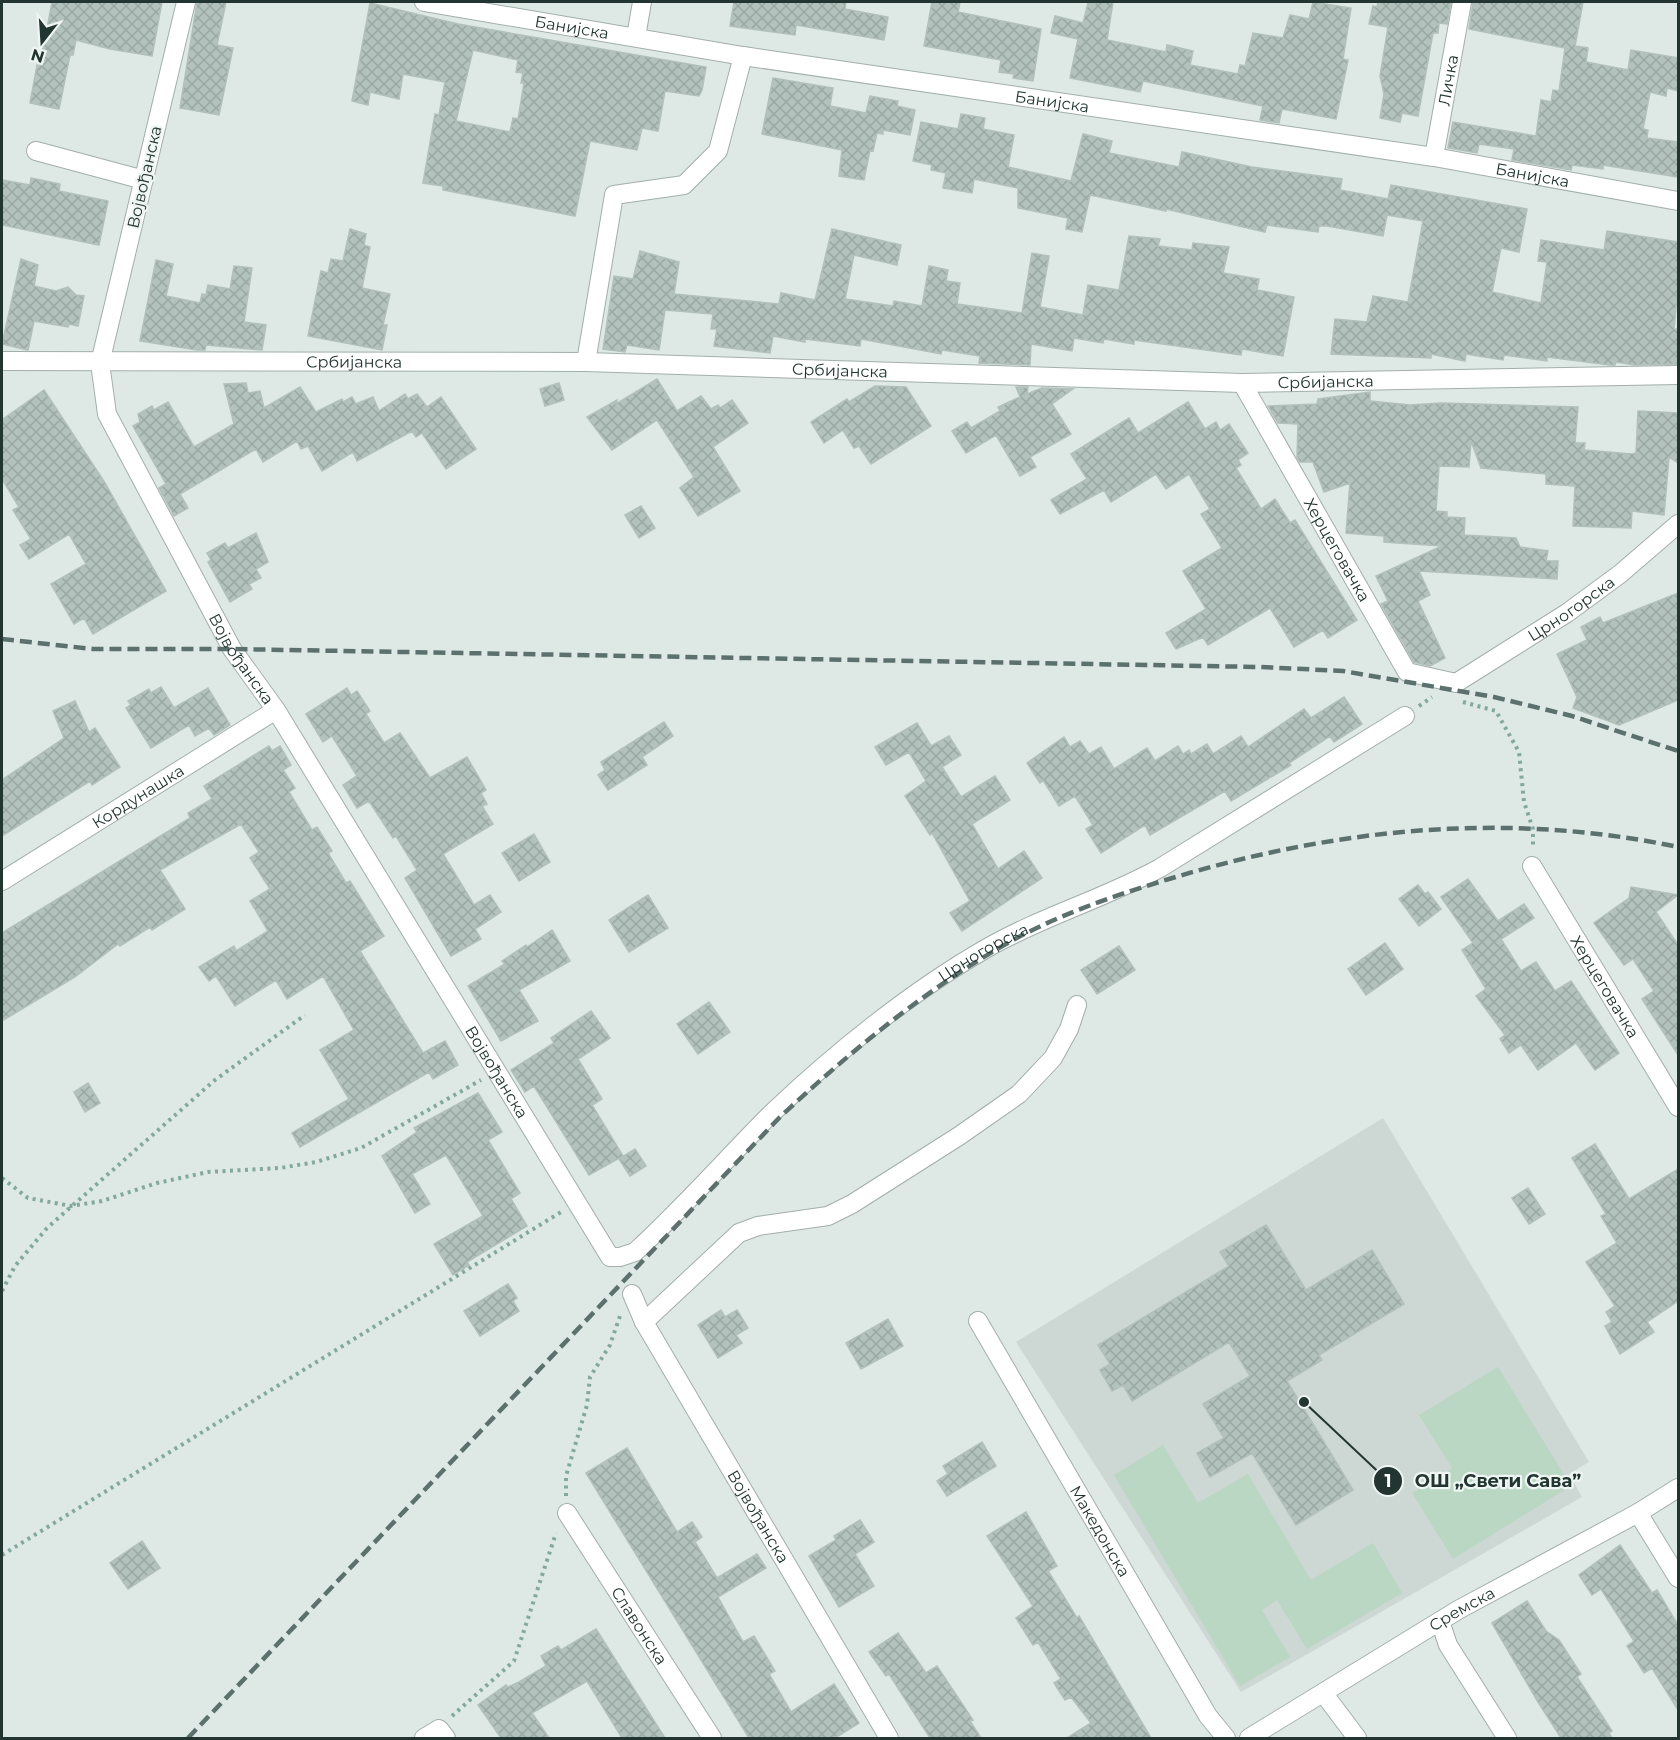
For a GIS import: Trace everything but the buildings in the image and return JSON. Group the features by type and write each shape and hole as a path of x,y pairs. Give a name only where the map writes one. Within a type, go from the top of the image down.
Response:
{"street":[{"name":"Војвођанска","path":"186,2 100,363 107,414 232,649 276,710 610,1257"},
{"name":"Банијска","path":"424,2 743,56 1434,158 1678,201"},
{"path":"636,37 642,2"},
{"name":"Личка","path":"1434,158 1462,2"},
{"path":"586,362 614,195 684,185 718,151 743,56"},
{"path":"36,151 144,180"},
{"name":"Србијанска","path":"2,361 100,363 586,362 1242,383 1678,375"},
{"name":"Херцеговачка","path":"1242,383 1407,672 1456,691"},
{"name":"Црногорска","path":"1456,691 1620,574 1678,524"},
{"name":"Кордунашка","path":"2,881 276,710"},
{"name":"Црногорска","path":"610,1257 620,1257 635,1251 781,1105 839,1055 921,991 997,943 1049,916 1130,885 1160,868 1405,716"},
{"name":"Херцеговачка","path":"1532,866 1678,1107"},
{"path":"644,1322 739,1233 758,1226 828,1216 877,1188 1019,1094 1053,1058 1069,1029 1077,1005"},
{"name":"Војвођанска","path":"632,1294 644,1322 889,1738"},
{"name":"Македонска","path":"978,1321 1208,1716 1226,1738"},
{"name":"Сремска","path":"1249,1738 1440,1621 1638,1513 1678,1488"},
{"name":"Славонска","path":"567,1513 712,1738"},
{"path":"1638,1513 1678,1578"},
{"path":"1440,1621 1448,1645 1507,1738"},
{"path":"1324,1694 1357,1738"}],"path":[{"path":"1456,691 1496,711 1519,752 1524,802 1533,829 1532,866"},
{"path":"2,1291 15,1266 47,1228 71,1206 215,1080 305,1015"},
{"path":"2,1178 28,1198 71,1206 102,1201 157,1183 208,1172 280,1168 316,1162 361,1148 497,1071"},
{"path":"2,1555 578,1203"}],"shaded area":[{"path":"1383,1118 1589,1462 1569,1474 1582,1497 1241,1692 1016,1342"}],"green space":[{"path":"1498,1367 1571,1486 1453,1559 1412,1493 1452,1468 1419,1415"},
{"path":"1163,1445 1198,1503 1248,1474 1311,1580 1373,1543 1402,1593 1307,1649 1277,1600 1262,1610 1290,1657 1240,1686 1114,1475"}],"railway":[{"path":"2,639 93,649 232,649 1261,667 1343,671 1494,697 1572,716 1678,751"},
{"path":"188,1738 780,1117 888,1024 945,982 1006,944 1086,907 1169,879 1295,847 1359,837 1422,830 1486,828 1550,830 1614,836 1678,847"}],"place":[{"name":"ОШ „Свети Сава”","path":"1304,1402"}]}
